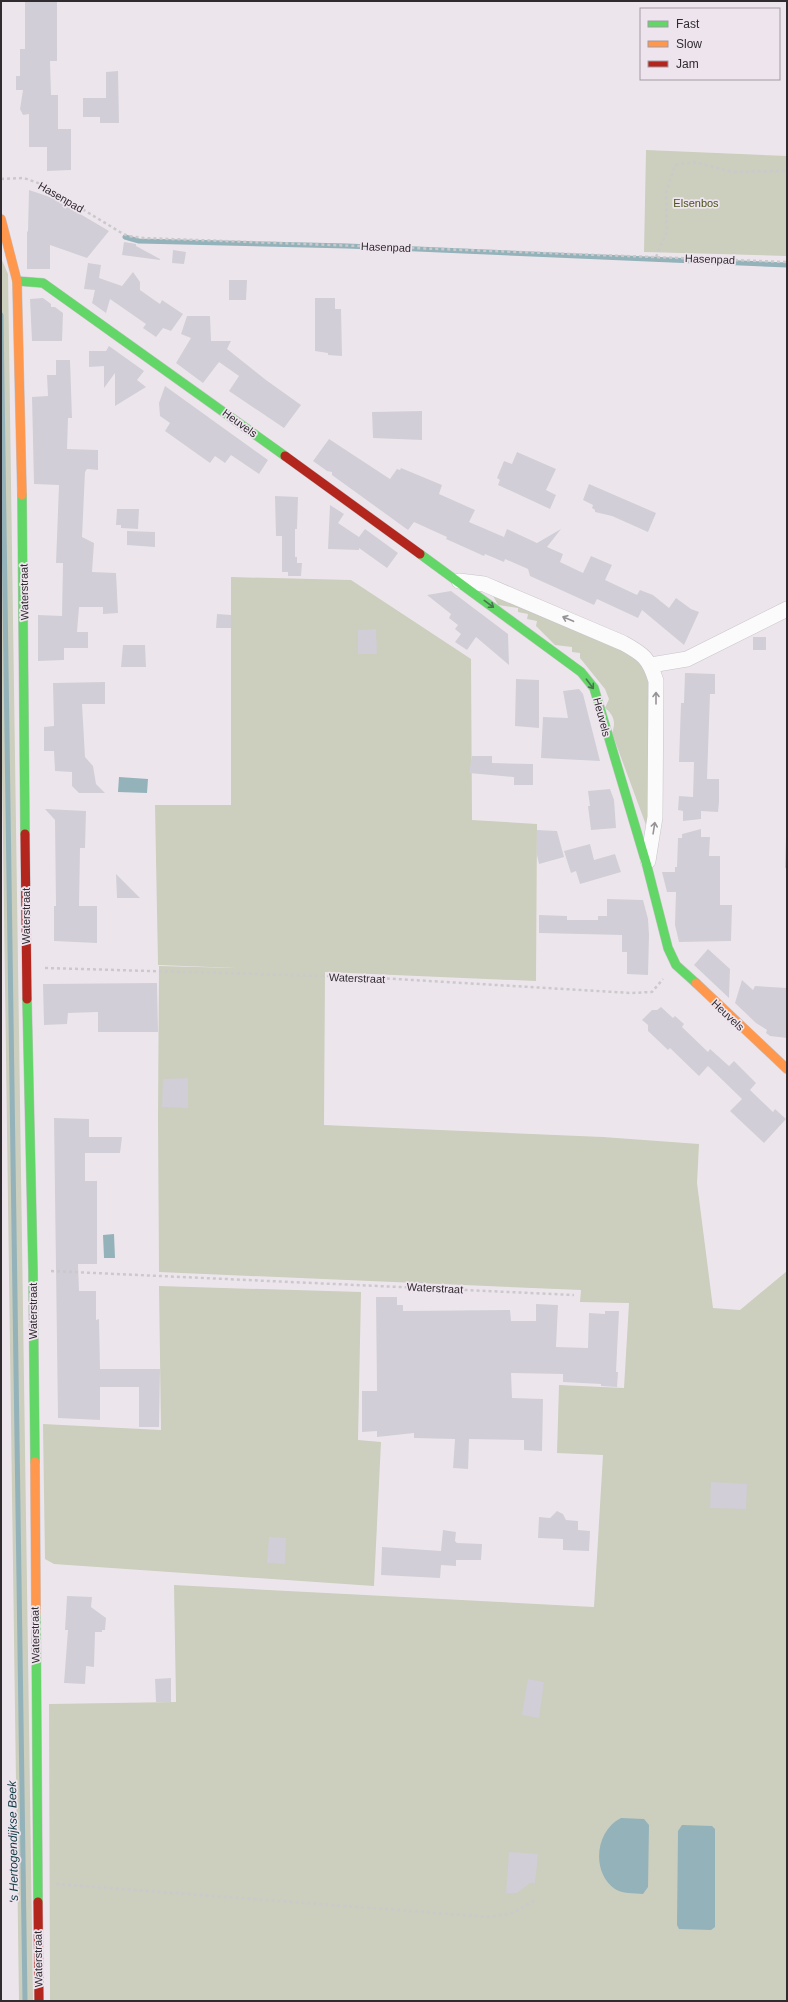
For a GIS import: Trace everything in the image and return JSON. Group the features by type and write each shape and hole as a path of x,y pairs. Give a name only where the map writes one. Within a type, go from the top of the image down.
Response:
{"street":[{"name":"Waterstraat","path":"1,219 17,280 24,593 26,967 33,1270 39,2001"},
{"name":"Heuvels","path":"17,280 43,283 457,580 581,672 594,688 607,736 647,866 668,948 676,965 787,1069"},
{"name":"Heuvels","path":"457,580 484,584 623,643 639,652 651,665 656,681 655,817 647,866"},
{"path":"651,665 687,659 787,609"}],"path":[{"path":"656,257 667,232 666,193 675,165 694,162 733,172 787,171"},
{"name":"Hasenpad","path":"1,179 24,178 41,184 120,232 128,236 144,238 787,262"},
{"name":"Waterstraat","path":"26,967 362,977 631,993 652,992 676,965"},
{"name":"Waterstraat","path":"33,1270 574,1295"},
{"path":"37,1882 490,1916 513,1913 537,1899"}],"green space":[{"name":"Elsenbos","path":"646,150 787,156 787,256 644,252"},
{"path":"1,258 8,274 33,2001 19,2001 1,694"},
{"path":"231,577 351,580 471,659 472,820 537,824 536,981 325,972 324,1125 603,1137 699,1144 697,1183 713,1308 740,1310 787,1271 787,2001 50,2001 49,1704 176,1702 174,1585 594,1607 603,1455 557,1453 559,1385 624,1388 629,1303 580,1302 581,1290 159,1272 159,966 236,968 158,965 155,805 231,805"},
{"path":"492,594 625,648 648,672 649,823 646,825 612,733 614,722 612,716 605,708 609,699 605,689 580,658 580,653 572,652 572,647 555,645 536,626 537,621 527,619 528,614 518,612 518,608 498,605"},
{"path":"787,804 787,868 785,868"},
{"path":"159,1286 361,1292 358,1440 381,1442 374,1586 54,1564 45,1559 43,1424 161,1430"}],"water":[{"path":"119,777 148,779 147,793 118,792"},
{"path":"114,1234 115,1258 104,1258 103,1235"},
{"path":"621,1818 644,1819 649,1825 648,1887 643,1894 618,1891 607,1882 602,1873 599,1862 601,1842 612,1824"},
{"path":"682,1825 712,1826 715,1829 715,1927 711,1930 679,1929 677,1925 678,1831"}],"building":[{"path":"25,1 57,1 57,61 50,61 51,95 58,95 58,129 71,129 71,170 47,171 47,147 29,147 29,114 23,115 20,109 23,90 16,90 16,76 20,76 20,49 25,49"},
{"path":"118,71 119,123 100,123 100,117 83,117 83,98 106,98 106,72"},
{"path":"29,190 53,198 109,231 87,258 50,245 50,269 27,269"},
{"path":"124,242 136,244 136,246 160,260 122,255"},
{"path":"173,250 186,252 184,264 172,263"},
{"path":"88,263 101,265 99,278 122,286 133,272 140,282 140,290 160,304 162,300 183,314 171,331 163,328 156,337 143,328 146,324 110,299 106,313 92,303 95,290 84,289"},
{"path":"229,280 247,280 246,300 229,300"},
{"path":"43,298 51,304 51,307 55,307 63,313 62,341 32,341 30,299"},
{"path":"315,298 335,298 335,309 341,309 342,356 328,355 328,353 315,351"},
{"path":"187,316 210,316 211,341 231,341 227,349 301,405 284,428 229,391 239,376 219,362 203,383 176,363 191,338 181,334"},
{"path":"109,346 144,371 137,380 146,387 115,406 115,373 104,388 104,366 89,367 89,351 106,351"},
{"path":"56,360 70,360 72,418 68,418 67,449 98,450 98,470 87,469 85,472 82,537 94,543 92,572 116,573 118,613 103,614 103,607 79,607 77,632 88,632 88,648 64,648 64,660 38,661 38,615 62,616 63,563 56,563 59,485 34,484 32,397 48,396 47,375 56,375"},
{"path":"165,386 268,460 259,474 231,455 225,463 215,456 210,463 165,431 170,423 160,416 159,403"},
{"path":"422,411 422,440 373,438 372,412"},
{"path":"329,439 390,479 397,469 400,470 401,468 442,485 439,494 475,510 469,522 504,537 507,529 537,543 561,529 547,547 563,554 560,562 583,573 591,556 612,565 605,580 637,595 640,590 653,595 669,608 676,598 691,609 699,612 684,645 642,610 638,618 597,599 594,605 530,576 528,569 505,559 504,562 485,554 484,556 446,539 447,537 414,522 408,530 332,475 332,472 327,471 313,461"},
{"path":"517,452 556,469 546,490 556,495 550,509 498,485 500,480 497,478 504,461 512,464"},
{"path":"589,484 656,513 648,532 612,516 595,512 592,508 593,505 583,500"},
{"path":"275,496 298,497 297,529 295,529 295,557 297,557 297,563 302,563 301,576 288,576 288,572 282,572 282,536 276,536"},
{"path":"330,505 344,514 338,523 359,537 365,529 398,553 387,568 359,548 359,550 328,549"},
{"path":"117,509 139,509 138,529 121,528 121,525 116,525"},
{"path":"127,531 155,532 155,547 127,545"},
{"path":"451,591 508,634 509,665 476,637 467,650 455,642 461,634 455,629 458,625 449,618 451,614 427,595"},
{"path":"217,614 231,615 231,628 216,628"},
{"path":"376,629 377,654 358,654 358,630"},
{"path":"753,637 766,637 766,650 753,650"},
{"path":"123,645 145,645 146,667 121,667"},
{"path":"685,673 715,674 715,694 710,694 707,779 719,779 719,802 718,812 701,811 701,819 683,821 683,811 678,810 679,796 693,797 694,762 679,762 681,703 684,703"},
{"path":"516,679 539,680 539,728 515,726"},
{"path":"105,682 105,704 82,704 85,757 93,766 96,784 105,793 79,793 72,786 72,772 55,771 54,751 44,751 44,727 54,726 53,683"},
{"path":"579,689 583,694 600,761 541,758 543,717 568,718 563,691"},
{"path":"472,756 492,756 492,763 533,764 533,785 514,785 514,777 469,773"},
{"path":"610,789 614,800 616,828 591,830 588,791"},
{"path":"45,809 86,811 85,848 80,848 79,906 97,906 97,943 54,941 54,906 56,906 55,820"},
{"path":"701,829 701,837 710,837 709,856 720,856 720,905 732,905 731,941 679,942 675,925 676,892 667,892 662,872 675,872 675,867 677,867 678,838 682,838 682,834"},
{"path":"537,830 557,831 564,857 539,864 537,855"},
{"path":"590,844 594,860 615,854 621,872 580,884 576,871 571,873 564,851"},
{"path":"116,874 140,898 117,898"},
{"path":"607,899 643,900 648,919 648,975 627,974 627,952 622,952 622,935 539,933 539,915 567,916 567,920 598,920 598,916 607,916"},
{"path":"708,949 730,969 729,998 694,965"},
{"path":"742,980 753,990 755,986 787,988 787,1038 770,1036 766,1033 767,1030 756,1023 735,1003"},
{"path":"157,983 158,1032 98,1032 98,1012 68,1013 67,1024 44,1025 43,984"},
{"path":"661,1007 673,1018 675,1016 684,1024 682,1027 708,1052 710,1049 729,1066 734,1061 756,1083 750,1090 773,1112 775,1109 786,1119 764,1143 730,1111 742,1099 708,1066 699,1076 670,1048 668,1050 648,1031 648,1025 642,1020 652,1010 657,1010"},
{"path":"188,1078 188,1108 162,1107 163,1079"},
{"path":"54,1118 89,1119 89,1137 122,1137 120,1153 85,1153 85,1181 97,1181 97,1264 78,1264 79,1291 96,1291 96,1320 99,1319 100,1369 160,1369 159,1427 139,1427 139,1387 100,1387 100,1420 58,1418"},
{"path":"376,1297 397,1297 397,1305 403,1305 403,1311 510,1310 511,1321 536,1321 536,1304 558,1305 556,1347 588,1348 589,1313 605,1314 605,1311 619,1311 616,1372 618,1372 617,1387 601,1386 601,1384 563,1382 563,1374 511,1373 512,1398 543,1399 542,1451 524,1450 524,1440 469,1439 468,1469 453,1468 455,1439 414,1438 414,1433 377,1437 377,1431 362,1432 362,1391 377,1391"},
{"path":"711,1482 747,1484 746,1509 710,1508"},
{"path":"557,1511 563,1514 566,1520 578,1521 578,1530 590,1531 589,1551 563,1550 563,1539 538,1538 539,1517 550,1518"},
{"path":"443,1530 456,1532 455,1541 457,1543 482,1544 481,1560 456,1560 456,1566 441,1565 440,1578 381,1575 382,1547 441,1551"},
{"path":"269,1537 286,1538 285,1564 267,1563"},
{"path":"67,1596 92,1597 91,1607 106,1618 105,1630 102,1630 102,1632 95,1632 94,1667 86,1666 85,1684 64,1683 68,1630 65,1630"},
{"path":"171,1678 171,1702 156,1702 155,1679"},
{"path":"528,1679 544,1682 539,1718 522,1715"},
{"path":"509,1852 538,1854 535,1883 530,1883 517,1893 506,1893"}],"waterway":[{"path":"125,237 139,241 347,246 787,265"},
{"name":"'s Hertogendijkse Beek","path":"1,315 25,2001"}],"traffic: fast":[{"path":"17,281 43,283 285,456"},
{"path":"22,495 25,834"},
{"path":"420,554 581,672 594,688 647,866 668,948 676,965 696,983"},
{"path":"27,999 33,1270 35,1462"},
{"path":"36,1614 38,1902"}],"traffic: slow":[{"path":"1,219 17,281 22,495"},
{"path":"696,983 787,1069"},
{"path":"35,1462 36,1614"}],"traffic: jam":[{"path":"285,456 420,554"},
{"path":"25,834 27,999"},
{"path":"38,1902 39,2001"}]}
